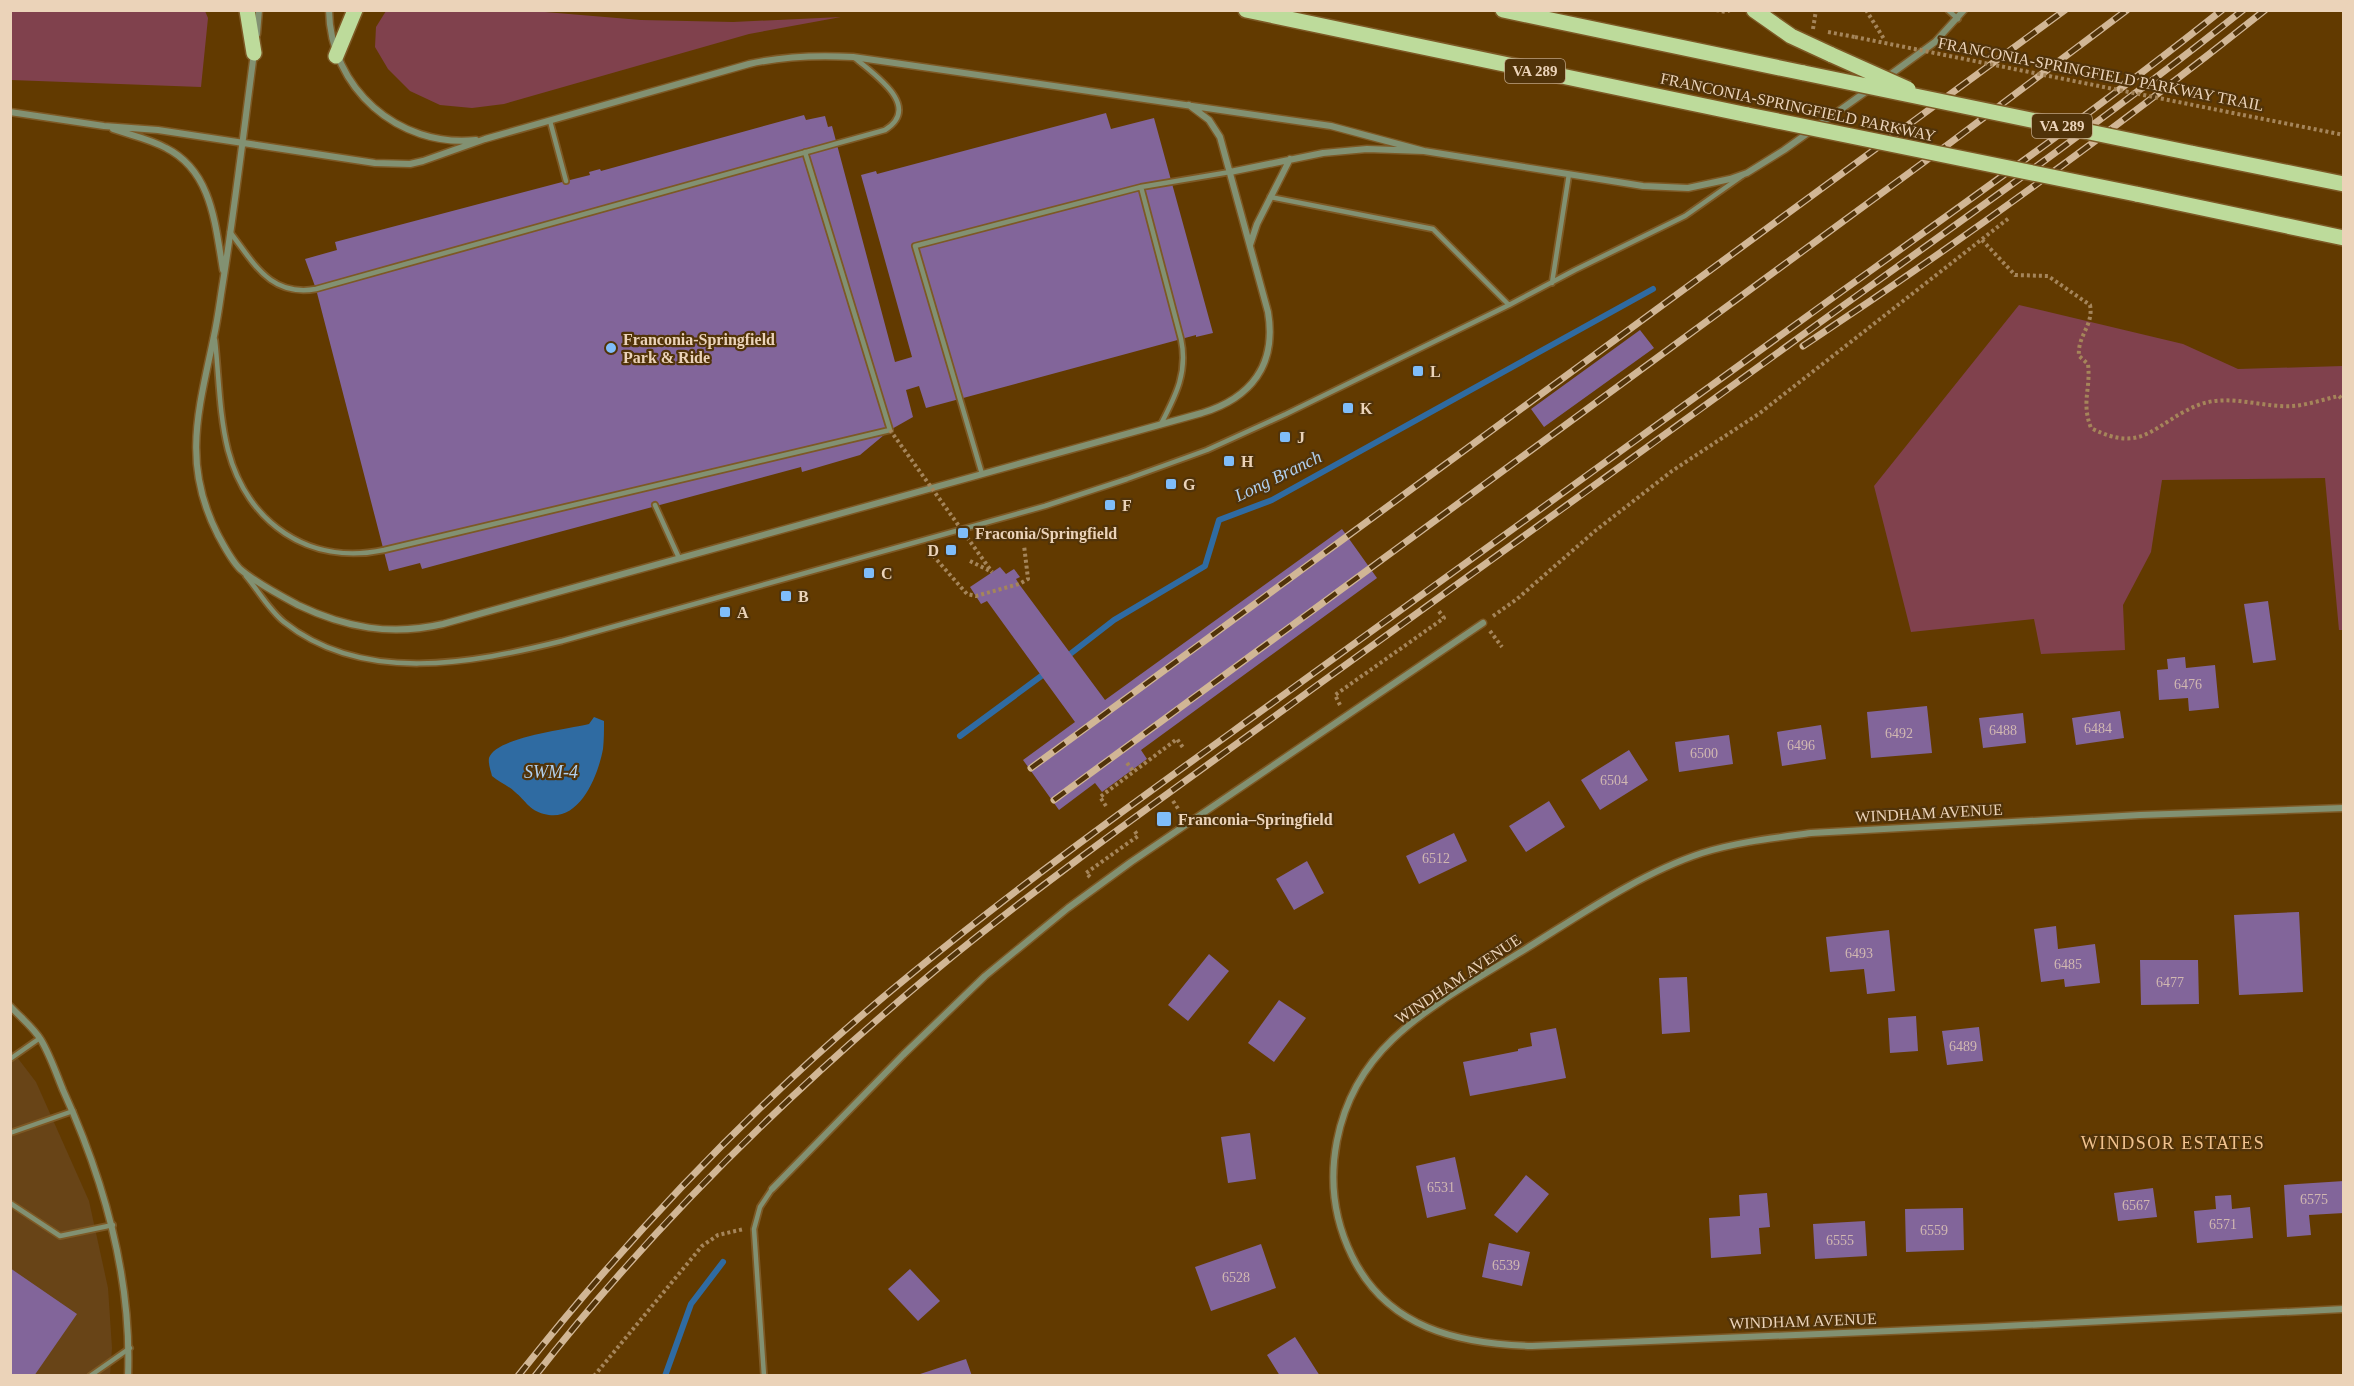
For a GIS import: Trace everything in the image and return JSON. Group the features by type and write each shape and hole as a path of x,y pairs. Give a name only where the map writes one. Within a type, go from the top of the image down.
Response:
{"main road":[{"path":"247,10 254,53"},
{"path":"336,56 355,10"},
{"name":"FRANCONIA-SPRINGFIELD PARKWAY","path":"1503,10 2343,184"},
{"path":"1754,10 1791,36 1933,100"},
{"name":"FRANCONIA-SPRINGFIELD PARKWAY","path":"1244,11 2343,238"}],"street":[{"path":"260,10 215,334 198,409 196,457 200,486 208,513 222,542 240,569 289,600 333,620 355,627 394,631 443,624 1219,408 1240,396 1257,376 1267,349 1270,324 1230,172 1215,128 1189,105"},
{"path":"329,10 336,56 359,94 390,122 413,133 438,138 485,139"},
{"path":"10,112 104,126 158,130 399,165 423,161 485,139 768,60 805,56 853,57 1348,130 1424,151 1673,188 1701,186 1747,173 1785,150 1935,42 1964,10"},
{"path":"104,126 165,147 182,159 196,174 210,202 224,275"},
{"path":"1230,172 1347,149 1424,151"},
{"path":"1250,245 1270,197 1290,159"},
{"path":"772,1189 903,1055 985,976 1068,908 1131,862 1483,623"},
{"name":"WINDHAM AVENUE","path":"2343,808 2140,815 1811,833 1768,838 1701,854 1635,884 1573,920 1431,1010 1394,1039 1378,1055 1356,1085 1344,1111 1338,1134 1333,1174 1336,1211 1346,1243 1359,1269 1378,1293 1405,1316 1423,1326 1476,1342 1532,1346 1985,1328 2343,1309"},
{"path":"10,1006 40,1038 73,1111 112,1225 125,1285 130,1348 128,1376"}],"lane":[{"path":"1948,10 1958,19"},
{"path":"230,232 259,270 275,284 284,288 306,291 876,133 890,127 895,121 898,108 893,93 853,57"},
{"path":"550,121 567,181"},
{"path":"215,334 223,421 228,449 244,489 271,524 296,541 337,553 374,552 890,430 804,152"},
{"path":"982,474 915,246 1141,187 1230,172"},
{"path":"240,569 283,621 327,646 374,660 429,664 497,656 562,641 1079,495 1207,450 1509,305 1685,216 1747,173"},
{"path":"1552,283 1569,174"},
{"path":"1141,187 1184,358 1183,375 1161,424"},
{"path":"1270,197 1432,229 1509,305"},
{"path":"655,505 679,558"},
{"path":"10,1059 40,1038"},
{"path":"10,1133 73,1111"},
{"path":"764,1376 754,1229 760,1208 772,1189"},
{"path":"10,1203 60,1236 112,1225"},
{"path":"90,1376 130,1348"}],"path":[{"path":"1716,10 1726,12 1730,10"},
{"path":"1812,29 1816,10"},
{"path":"1866,10 1884,39"},
{"name":"FRANCONIA-SPRINGFIELD PARKWAY TRAIL","path":"1855,37 2343,135"},
{"path":"1483,623 1517,599 1595,531 1655,484 1760,413 2009,218"},
{"path":"1982,240 2014,275 2048,276 2090,305 2092,316 2078,350 2079,356 2088,364 2085,412 2091,428 2109,437 2127,440 2153,432 2166,422 2201,404 2240,402 2294,406 2339,396 2343,401"},
{"path":"890,430 992,573 970,561"},
{"path":"921,541 942,568 967,594 976,596 1019,584 1028,579 1024,546"},
{"path":"1347,717 1335,695 1444,618 1438,610"},
{"path":"1107,806 1100,797 1177,739 1184,749"},
{"path":"1127,763 1134,771"},
{"path":"1173,801 1179,810"},
{"path":"594,1376 709,1240 734,1230 754,1229"}],"shaded area":[{"path":"10,11 205,11 208,18 201,87 11,80"},
{"path":"386,11 533,11 641,20 733,22 841,17 749,34 504,104 472,108 440,105 410,91 388,69 375,47 376,27"},
{"path":"2019,305 2183,344 2238,369 2343,366 2343,630 2339,630 2325,478 2162,480 2151,552 2123,605 2125,650 2041,654 2034,619 1911,632 1874,486"},
{"path":"10,1048 36,1082 89,1201 108,1288 112,1348 110,1375 11,1375"}],"water":[{"name":"SWM-4","path":"594,717 604,721 603,746 597,772 585,795 567,812 556,815 539,812 492,776 489,758 494,751 518,739 589,724"}],"building":[{"name":"Franconia-Springfield Park & Ride","path":"1106,113 1111,129 1154,118 1213,333 1196,337 1196,335 926,408 919,386 906,390 913,417 890,430 860,455 802,472 801,467 422,569 420,563 389,571 316,289 305,259 337,250 335,242 590,175 589,172 600,169 601,171 804,115 806,120 825,116 828,127 832,126 895,362 912,357 861,175 876,171 877,174"},
{"path":"1640,330 1654,348 1544,427 1531,409"},
{"path":"1342,529 1377,578 1141,750 1147,759 1102,792 1095,783 1059,810 1023,760 1075,722 987,601 981,604 970,587 1000,567 1006,574 1014,569 1020,577 1016,579 1019,584 1105,700"},
{"path":"2268,601 2276,660 2253,663 2244,604"},
{"path":"2185,657 2186,668 2215,665 2219,708 2189,711 2188,698 2159,700 2157,670 2168,669 2167,659"},
{"path":"1927,706 1932,753 1871,758 1867,712"},
{"path":"2120,711 2124,738 2076,745 2072,718"},
{"path":"2023,713 2026,743 1983,748 1979,718"},
{"path":"1821,725 1826,759 1782,766 1777,732"},
{"path":"1729,735 1733,764 1679,772 1675,742"},
{"path":"1629,750 1648,780 1600,810 1581,780"},
{"path":"1549,801 1565,827 1526,852 1509,826"},
{"path":"1454,833 1467,861 1419,884 1406,856"},
{"path":"1307,861 1324,893 1294,910 1276,879"},
{"path":"2299,912 2303,992 2239,995 2234,915"},
{"path":"2056,926 2058,949 2095,944 2100,983 2065,987 2064,979 2041,982 2034,929"},
{"path":"1889,930 1895,991 1867,994 1864,969 1830,972 1826,937"},
{"path":"1209,954 1229,971 1188,1021 1168,1005"},
{"path":"2140,960 2198,960 2199,1004 2141,1005"},
{"path":"1687,977 1690,1032 1662,1034 1659,978"},
{"path":"1279,1000 1306,1018 1274,1062 1248,1043"},
{"path":"1916,1016 1918,1051 1890,1053 1888,1018"},
{"path":"1979,1027 1983,1061 1947,1065 1942,1031"},
{"path":"1556,1028 1566,1078 1470,1096 1463,1062 1532,1046 1530,1033"},
{"path":"1250,1133 1256,1179 1228,1183 1221,1137"},
{"path":"1455,1157 1466,1209 1427,1218 1416,1166"},
{"path":"1526,1175 1549,1194 1517,1233 1494,1215"},
{"path":"2344,1181 2344,1213 2309,1215 2311,1235 2287,1237 2284,1185"},
{"path":"2153,1188 2157,1217 2118,1221 2114,1193"},
{"path":"1767,1193 1770,1227 1759,1228 1761,1254 1711,1258 1709,1218 1740,1216 1739,1195"},
{"path":"2231,1195 2232,1209 2250,1207 2253,1238 2197,1243 2194,1211 2216,1209 2215,1196"},
{"path":"1963,1208 1964,1250 1906,1252 1905,1209"},
{"path":"1865,1221 1867,1256 1815,1259 1813,1224"},
{"path":"1489,1243 1530,1252 1522,1286 1482,1277"},
{"path":"1261,1244 1276,1288 1211,1311 1195,1267"},
{"path":"10,1268 77,1314 34,1376 10,1376"},
{"path":"910,1269 940,1301 918,1321 888,1289"},
{"path":"1295,1337 1320,1376 1280,1376 1267,1355"},
{"path":"966,1359 972,1376 917,1376 917,1375"}],"waterway":[{"name":"Long Branch","path":"1065,658 1114,620 1205,566 1219,520 1272,500 1653,289"},
{"name":"Long Branch","path":"960,736 1048,671"},
{"name":"Long Branch","path":"665,1376 691,1304 723,1262"}],"railway":[{"path":"1031,768 2065,10"},
{"path":"1054,800 1950,143 2127,10"},
{"path":"518,1376 608,1268 703,1165 753,1115 856,1020 959,935 1161,783 2025,160 2222,10"},
{"path":"535,1376 627,1266 725,1162 882,1015 982,933 1167,794 2045,160 2243,10"},
{"path":"1803,346 2038,183 2265,10"}],"place":[{"name":"Franconia-Springfield Park & Ride","path":"611,348"},
{"name":"L","path":"1418,371"},
{"name":"K","path":"1348,408"},
{"name":"J","path":"1285,437"},
{"name":"H","path":"1229,461"},
{"name":"G","path":"1171,484"},
{"name":"F","path":"1110,505"},
{"name":"Fraconia/Springfield","path":"963,533"},
{"name":"D","path":"951,550"},
{"name":"C","path":"869,573"},
{"name":"B","path":"786,596"},
{"name":"A","path":"725,612"},
{"name":"Franconia–Springfield","path":"1164,819"}],"district":[{"name":"WINDSOR ESTATES","path":"2173,1143"}]}
